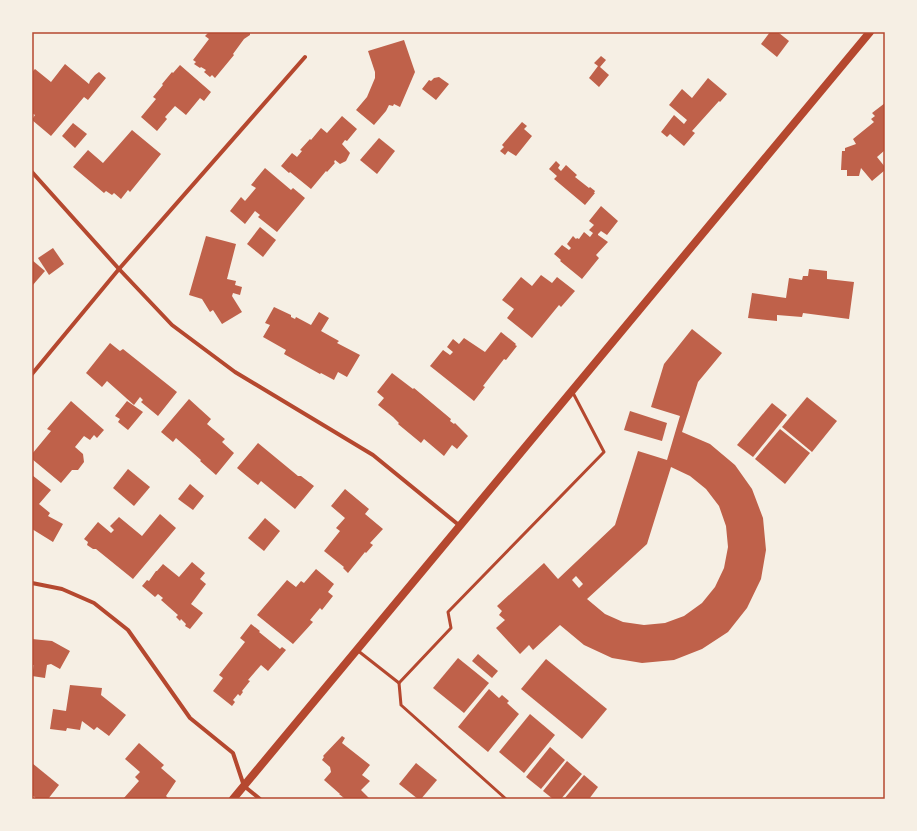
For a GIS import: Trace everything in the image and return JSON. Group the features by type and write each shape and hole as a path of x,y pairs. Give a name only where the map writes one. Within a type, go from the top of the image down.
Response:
{"main road":[{"path":"233,799 870,32"}],"street":[{"path":"32,374 119,269 305,57"},
{"path":"32,172 119,269 172,325 235,372 373,455 460,526"},
{"path":"32,583 62,589 94,603 128,630 190,718 233,753 244,786 260,799"}],"lane":[{"path":"399,683 451,628 448,612 604,452 572,392"},
{"path":"357,650 399,683 401,705 506,799"}],"building":[{"path":"209,32 250,32 250,35 244,39 233,54 234,55 215,78 212,75 210,77 204,72 206,70 194,64 196,62 193,60 209,39 205,36"},
{"path":"770,32 780,32 779,33 789,41 777,57 761,44"},
{"path":"404,40 415,72 400,107 394,104 393,106 389,105 374,125 356,110 367,97 375,78 375,72 368,51"},
{"path":"601,56 606,60 600,67 609,75 599,87 589,78 598,66 594,63"},
{"path":"65,64 89,84 99,72 106,78 88,100 84,97 51,136 32,120 35,115 32,113 32,72 35,69 51,82"},
{"path":"180,65 211,92 204,101 200,98 186,115 175,106 165,117 167,119 157,131 141,117 156,99 153,97 163,85 162,84"},
{"path":"439,77 449,84 436,100 422,89 429,80 431,81 434,78"},
{"path":"708,78 727,94 692,131 695,133 684,146 670,134 667,137 661,132 674,115 684,124 687,120 669,105 682,89 692,98"},
{"path":"885,103 885,150 877,157 885,167 885,170 872,181 861,168 859,176 847,176 847,170 841,170 842,151 845,151 845,148 856,144 853,139 874,122 871,119 875,116 872,113"},
{"path":"342,116 357,129 347,141 345,140 342,144 350,153 346,161 340,164 335,160 335,163 311,189 281,166 292,153 297,157 302,151 300,150 321,128 327,133"},
{"path":"522,122 527,126 524,129 532,136 516,156 508,151 505,155 500,151 504,147 502,145"},
{"path":"73,123 87,134 75,148 62,136"},
{"path":"132,130 161,154 130,192 128,190 121,199 114,193 112,195 106,191 104,193 73,167 88,150 103,163"},
{"path":"379,138 395,151 377,174 360,160"},
{"path":"556,161 560,165 558,168 561,171 566,165 577,175 575,177 595,191 585,205 554,179 557,176 549,169"},
{"path":"265,168 291,190 293,188 305,198 277,232 258,217 260,215 255,211 245,224 230,211 241,197 245,201 256,188 251,185"},
{"path":"601,206 618,221 607,235 601,231 598,234 608,242 596,255 599,258 582,279 560,261 561,260 554,254 562,245 569,250 571,248 567,244 573,236 576,239 579,239 584,232 590,237 593,233 589,230 594,225 589,221"},
{"path":"260,227 276,240 263,257 247,244"},
{"path":"206,236 236,244 227,279 236,281 235,285 242,287 240,295 233,293 232,296 242,312 222,324 213,310 210,312 202,299 189,295"},
{"path":"53,248 64,264 49,275 38,258"},
{"path":"32,260 45,271 32,286"},
{"path":"809,269 827,271 827,279 854,282 849,319 803,313 802,317 777,315 777,321 748,318 752,293 786,298 789,278 802,280 803,276 808,276"},
{"path":"541,275 552,283 557,277 575,291 561,307 559,305 532,338 507,318 514,309 502,300 521,277 532,286"},
{"path":"274,307 291,315 291,317 295,319 296,317 311,325 319,312 329,318 321,331 339,341 337,343 360,355 347,377 338,372 334,380 321,373 320,374 284,354 286,350 263,337 270,325 265,323"},
{"path":"692,329 722,353 698,382 682,432 710,444 735,465 752,489 763,518 766,550 761,579 747,608 728,632 702,649 674,660 642,663 612,658 584,645 560,625 533,650 529,645 520,654 496,628 505,620 499,615 502,611 497,606 544,563 558,579 615,525 638,451 667,460 680,416 651,407 664,364","holes":["671,467 690,476 706,489 719,506 726,526 728,547 724,568 715,587 702,603 684,616 665,623 644,625 623,622 605,614 587,599 647,544","576,576 583,584 579,588 572,580"]},
{"path":"501,332 517,346 506,360 504,359 483,386 485,387 474,401 430,366 443,350 450,355 453,352 447,347 453,339 459,344 464,338 485,352"},
{"path":"110,343 120,351 123,349 177,392 158,416 141,402 143,400 140,397 134,405 107,381 102,387 86,373"},
{"path":"392,373 413,389 414,388 451,419 450,421 454,424 455,423 468,436 457,449 452,445 444,456 424,439 421,443 378,405 384,398 377,392"},
{"path":"807,397 837,421 812,452 782,427"},
{"path":"189,399 211,419 207,424 225,439 222,442 234,453 216,475 176,438 173,442 161,432"},
{"path":"71,401 104,430 97,438 94,435 90,440 84,436 75,447 83,454 84,462 78,470 72,470 61,483 32,459 32,454 51,431 47,429"},
{"path":"127,401 143,412 128,430 118,422 120,419 115,416"},
{"path":"772,403 787,415 753,457 737,445"},
{"path":"630,411 667,423 662,441 624,430"},
{"path":"780,429 810,453 785,484 755,459"},
{"path":"258,443 298,476 301,476 314,486 295,509 261,481 258,485 237,468"},
{"path":"128,469 150,487 134,506 113,488"},
{"path":"32,475 51,490 39,504 50,513 48,516 63,524 53,542 32,529"},
{"path":"190,484 204,496 193,510 178,499"},
{"path":"345,489 369,509 365,514 383,529 370,543 373,545 366,553 365,552 348,573 343,568 344,567 324,551 340,531 336,528 345,518 331,506"},
{"path":"160,514 176,528 133,579 96,549 93,549 87,545 88,542 84,539 98,522 111,533 114,530 110,526 119,517 142,536"},
{"path":"265,518 280,531 264,551 248,538"},
{"path":"192,562 205,573 200,579 206,584 191,604 203,613 190,629 185,626 186,624 181,619 180,621 176,617 178,615 161,600 163,598 158,594 155,597 142,586 147,580 149,581 163,564 179,577"},
{"path":"316,569 334,584 328,592 333,596 322,610 320,608 310,620 313,622 293,644 257,615 287,580 296,587 301,581 304,583"},
{"path":"251,624 280,649 282,647 286,650 268,671 261,665 248,680 250,681 240,696 238,694 233,700 235,702 232,706 213,691 223,678 219,675 245,642 240,638"},
{"path":"32,639 52,641 70,651 60,669 51,664 47,665 45,678 32,676 34,665 32,665"},
{"path":"478,654 498,671 492,678 472,661"},
{"path":"458,658 489,683 464,713 433,688"},
{"path":"546,659 607,709 582,739 521,689"},
{"path":"70,685 102,688 101,695 126,715 109,736 97,727 94,730 82,721 80,730 67,728 66,731 50,729 53,709 66,711"},
{"path":"489,689 499,698 502,695 509,701 507,703 519,714 488,752 458,727"},
{"path":"530,714 555,735 524,773 499,752"},
{"path":"342,736 345,738 342,743 370,765 362,775 370,781 361,790 370,799 343,799 344,798 324,780 331,772 330,767 322,760 324,757 323,756"},
{"path":"139,743 164,765 161,768 176,781 166,796 169,799 123,799 139,781 135,777 140,772 125,759"},
{"path":"550,747 565,760 541,789 526,777"},
{"path":"567,761 582,774 561,799 553,799 543,791"},
{"path":"32,763 59,785 48,799 37,799 32,795"},
{"path":"416,763 437,780 421,799 418,799 399,784"},
{"path":"584,775 598,787 589,799 564,799"}]}
